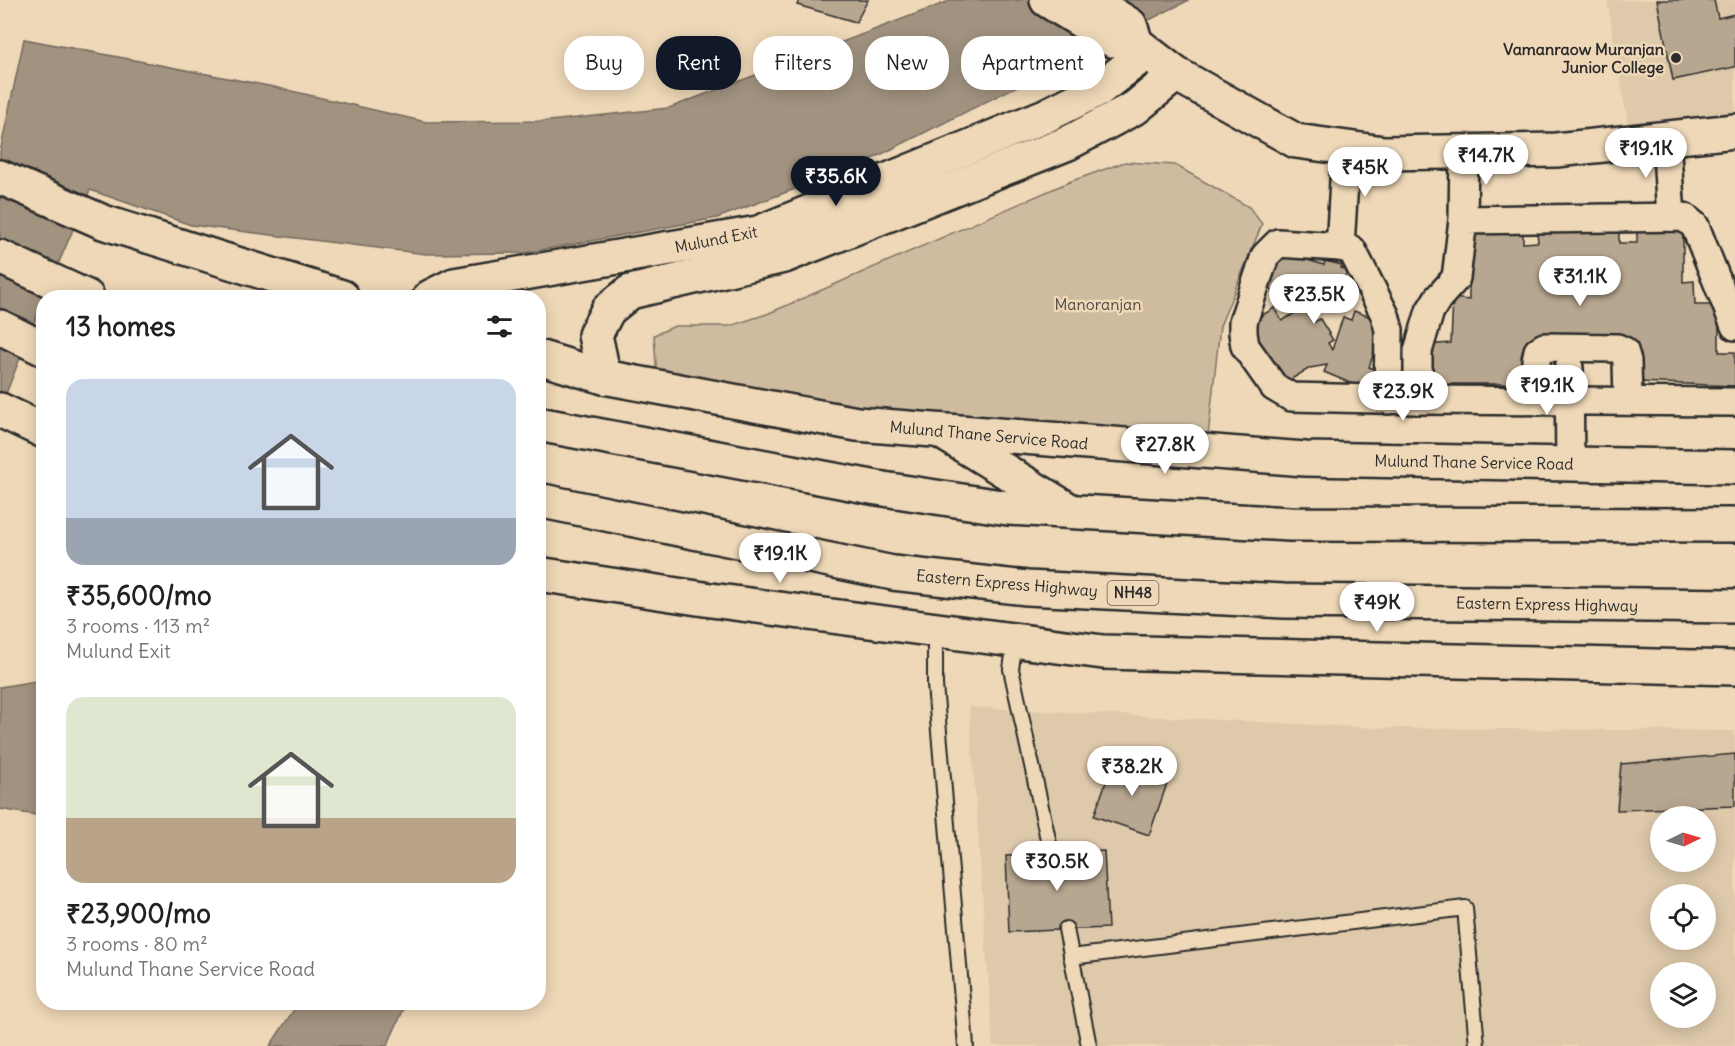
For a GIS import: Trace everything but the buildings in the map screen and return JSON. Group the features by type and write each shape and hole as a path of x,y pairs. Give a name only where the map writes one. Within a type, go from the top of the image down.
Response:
{"main road":[{"path":"1047,0 1133,41"},
{"path":"1090,0 1133,41 1176,74 1296,141 1384,153 1556,150 1735,131"},
{"name":"Mulund Exit","path":"444,290 454,285 758,233 1045,116 1099,89 1133,41"},
{"path":"604,377 595,335 608,310 630,292 784,256 1068,143 1136,107 1176,74"},
{"path":"0,177 102,222 320,290"},
{"path":"0,257 70,290"},
{"path":"0,327 36,345"},
{"name":"Mulund Thane Service Road","path":"546,359 604,377 857,424 1305,459 1735,466"},
{"path":"0,410 36,427"},
{"path":"546,426 877,488 1008,508 1290,524 1735,525"},
{"path":"940,431 1072,512"},
{"name":"Eastern Express Highway","path":"546,502 893,573 1027,588 1284,601 1735,606"},
{"path":"546,575 935,631 1103,652 1735,668"}],"street":[{"path":"1666,138 1671,217"},
{"path":"1340,247 1346,148"},
{"path":"1418,400 1418,351 1431,311 1438,298 1456,278 1463,220 1464,151"},
{"path":"1463,220 1684,217 1695,226 1735,326"},
{"path":"1388,400 1389,330 1385,315 1352,250 1340,247 1278,243 1265,256 1243,322 1245,346 1281,393 1291,397 1388,400 1735,402"},
{"path":"1538,401 1536,360 1539,351 1544,347 1617,348 1624,351 1627,361 1628,401"},
{"path":"1569,368 1570,464"}],"lane":[{"path":"935,631 935,685 966,1046"},
{"path":"1015,640 1011,669 1051,853"},
{"path":"1071,957 1465,908 1477,1046"},
{"path":"1066,929 1089,1046"}],"shaded area":[{"path":"952,0 1189,0 1105,42 1105,36 961,36 961,90 1010,90 862,164 717,218 524,253 426,254 191,225 90,190 47,290 36,290 36,317 0,409 0,152 24,39 274,87 426,122 549,121 669,108 716,90 741,90 741,81 753,76 753,90 853,90 853,38"},
{"name":"Vamanraow Muranjan Junior College","path":"1607,0 1735,0 1735,116 1629,131"},
{"path":"36,681 36,815 0,809 0,687"},
{"path":"969,707 1376,728 1735,731 1735,1046 993,1046"},
{"path":"294,1010 403,1010 387,1046 270,1046"}],"green space":[{"name":"Manoranjan","path":"1125,162 1175,165 1249,207 1262,224 1220,326 1208,436 890,413 657,378 654,335 675,326 730,326 767,314 1069,182"}],"place":[{"name":"Vamanraow Muranjan Junior College","path":"1676,58"}]}
